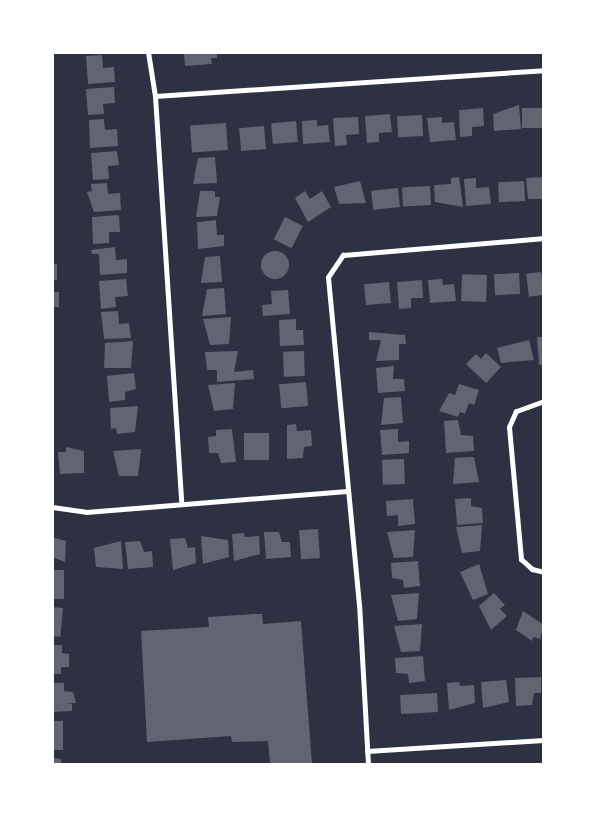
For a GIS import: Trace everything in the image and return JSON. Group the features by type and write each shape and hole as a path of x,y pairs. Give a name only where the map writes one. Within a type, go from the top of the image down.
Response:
{"street":[{"path":"148,52 155,96 181,501"},
{"path":"155,96 544,70"},
{"path":"368,764 328,277 343,255 544,238"},
{"path":"544,401 516,411 510,427 522,559 544,572"},
{"path":"52,507 86,512 181,501 347,491"},
{"path":"367,751 544,740"}],"building":[{"path":"184,52 217,52 217,58 211,58 212,64 185,66"},
{"path":"102,55 103,68 114,67 115,82 88,84 86,56"},
{"path":"114,87 115,103 103,104 104,114 88,115 86,89"},
{"path":"519,105 521,129 494,131 493,114"},
{"path":"483,108 484,126 472,127 472,136 460,137 459,110"},
{"path":"522,108 544,108 544,128 522,128"},
{"path":"390,114 392,132 379,133 379,142 367,143 365,116"},
{"path":"422,115 423,136 398,137 397,116"},
{"path":"358,117 359,134 346,135 347,145 335,146 333,118"},
{"path":"442,117 442,123 454,122 456,140 430,142 427,118"},
{"path":"104,119 105,130 117,129 118,146 90,148 89,120"},
{"path":"317,120 317,126 328,125 330,142 303,144 302,121"},
{"path":"296,121 298,142 273,144 271,123"},
{"path":"226,123 228,150 192,152 190,126"},
{"path":"264,126 266,149 241,151 239,128"},
{"path":"117,151 119,165 108,166 109,179 93,180 91,153"},
{"path":"215,157 217,183 193,184 198,158"},
{"path":"459,177 463,207 435,202 434,185 451,184 451,178"},
{"path":"544,177 544,199 528,199 526,178"},
{"path":"476,178 476,188 489,187 491,204 466,206 464,179"},
{"path":"360,181 366,203 339,204 334,187"},
{"path":"524,181 525,201 499,202 498,182"},
{"path":"107,183 108,194 120,193 121,210 94,212 87,192 92,191 91,184"},
{"path":"430,186 431,205 403,206 402,187"},
{"path":"398,188 400,207 373,210 371,191"},
{"path":"200,191 215,191 215,197 220,197 217,216 196,217"},
{"path":"305,191 310,199 322,191 331,207 308,222 295,198"},
{"path":"119,215 120,232 109,232 109,243 93,244 92,217"},
{"path":"285,217 303,226 291,248 274,239"},
{"path":"216,220 217,235 224,235 224,246 198,249 197,222"},
{"path":"115,247 116,260 127,259 127,273 100,275 99,254 92,254 91,250"},
{"path":"275,251 285,255 289,265 285,275 275,279 265,275 261,265 265,255"},
{"path":"220,256 222,282 201,283 205,257"},
{"path":"52,264 57,264 57,280 52,280"},
{"path":"541,272 544,295 529,297 526,274"},
{"path":"519,273 520,294 495,295 494,274"},
{"path":"462,274 487,275 486,302 461,301"},
{"path":"126,279 128,296 115,297 116,307 101,309 99,281"},
{"path":"442,279 443,285 454,284 456,301 430,303 428,280"},
{"path":"422,280 423,298 411,298 411,308 399,309 397,282"},
{"path":"389,282 391,303 366,305 364,284"},
{"path":"224,288 226,314 202,316 207,289"},
{"path":"288,290 290,314 263,316 262,305 272,304 271,291"},
{"path":"52,292 59,292 59,307 52,307"},
{"path":"118,311 119,324 129,323 131,338 104,339 101,312"},
{"path":"231,317 229,344 210,345 203,319"},
{"path":"296,319 296,330 303,330 304,345 280,346 279,320"},
{"path":"369,332 405,335 406,344 399,344 399,360 376,361 381,340 369,340"},
{"path":"537,337 544,337 544,364 539,365"},
{"path":"529,340 534,360 501,363 497,348"},
{"path":"133,341 131,368 104,368 105,343"},
{"path":"238,351 234,372 253,370 254,379 217,382 217,370 207,370 205,352"},
{"path":"304,351 305,376 284,377 283,352"},
{"path":"486,353 501,367 486,383 466,364 476,354 481,359"},
{"path":"394,366 393,379 404,379 405,391 378,393 376,368"},
{"path":"134,373 136,389 125,392 125,400 109,402 107,376"},
{"path":"306,382 308,406 281,408 279,384"},
{"path":"235,383 233,409 214,411 208,385"},
{"path":"459,384 479,390 474,405 469,403 465,414 460,412 458,417 439,411 449,393 455,395"},
{"path":"401,397 403,423 381,425 384,398"},
{"path":"138,406 135,432 117,434 116,428 111,429 110,408"},
{"path":"458,420 461,435 473,436 474,451 446,453 444,421"},
{"path":"296,424 297,431 311,430 312,446 304,447 303,458 287,459 287,425"},
{"path":"232,429 236,462 221,463 218,453 209,453 208,437 216,436 216,430"},
{"path":"398,429 398,442 409,441 409,453 382,455 380,430"},
{"path":"244,433 269,433 269,460 244,460"},
{"path":"66,447 84,451 84,473 60,474 58,452 66,452"},
{"path":"141,449 138,476 119,476 113,451"},
{"path":"474,457 479,482 453,484 455,458"},
{"path":"404,459 405,484 383,485 382,460"},
{"path":"471,498 471,506 482,508 483,523 457,525 455,499"},
{"path":"413,499 415,524 398,526 398,515 387,516 386,501"},
{"path":"482,525 480,551 462,553 456,527"},
{"path":"318,529 320,558 301,559 299,530"},
{"path":"415,530 413,557 394,558 387,532"},
{"path":"264,532 279,532 282,542 290,542 291,557 266,559"},
{"path":"244,533 245,537 259,536 260,554 234,561 232,534"},
{"path":"201,536 228,540 229,557 203,564"},
{"path":"52,537 66,541 65,562 52,557"},
{"path":"185,538 188,548 195,547 196,563 173,570 170,539"},
{"path":"121,541 123,569 96,567 94,548"},
{"path":"140,541 144,552 152,551 153,567 128,569 125,542"},
{"path":"418,561 420,586 404,588 403,580 392,578 391,563"},
{"path":"479,564 488,594 473,600 460,572"},
{"path":"52,570 64,570 64,599 52,599"},
{"path":"419,593 417,619 398,621 391,595"},
{"path":"494,593 505,605 500,609 507,616 491,630 479,606"},
{"path":"52,607 63,608 60,637 52,636"},
{"path":"523,611 544,625 540,639 533,637 532,641 516,630"},
{"path":"262,614 263,624 301,621 312,764 270,764 268,741 232,742 231,736 147,742 141,631 209,627 208,617"},
{"path":"422,624 420,651 401,652 394,626"},
{"path":"52,645 62,645 62,653 69,654 69,667 61,667 61,674 52,674"},
{"path":"423,656 425,681 409,683 408,674 396,673 395,658"},
{"path":"541,677 541,693 534,693 532,705 516,706 515,678"},
{"path":"506,680 509,702 483,708 481,682"},
{"path":"459,682 460,686 474,685 475,703 449,710 447,683"},
{"path":"52,683 64,683 64,691 73,692 76,703 64,704 72,704 72,711 52,712"},
{"path":"437,693 438,712 401,714 400,695"},
{"path":"52,721 63,721 63,750 52,750"},
{"path":"52,758 61,759 61,764 52,764"}]}
